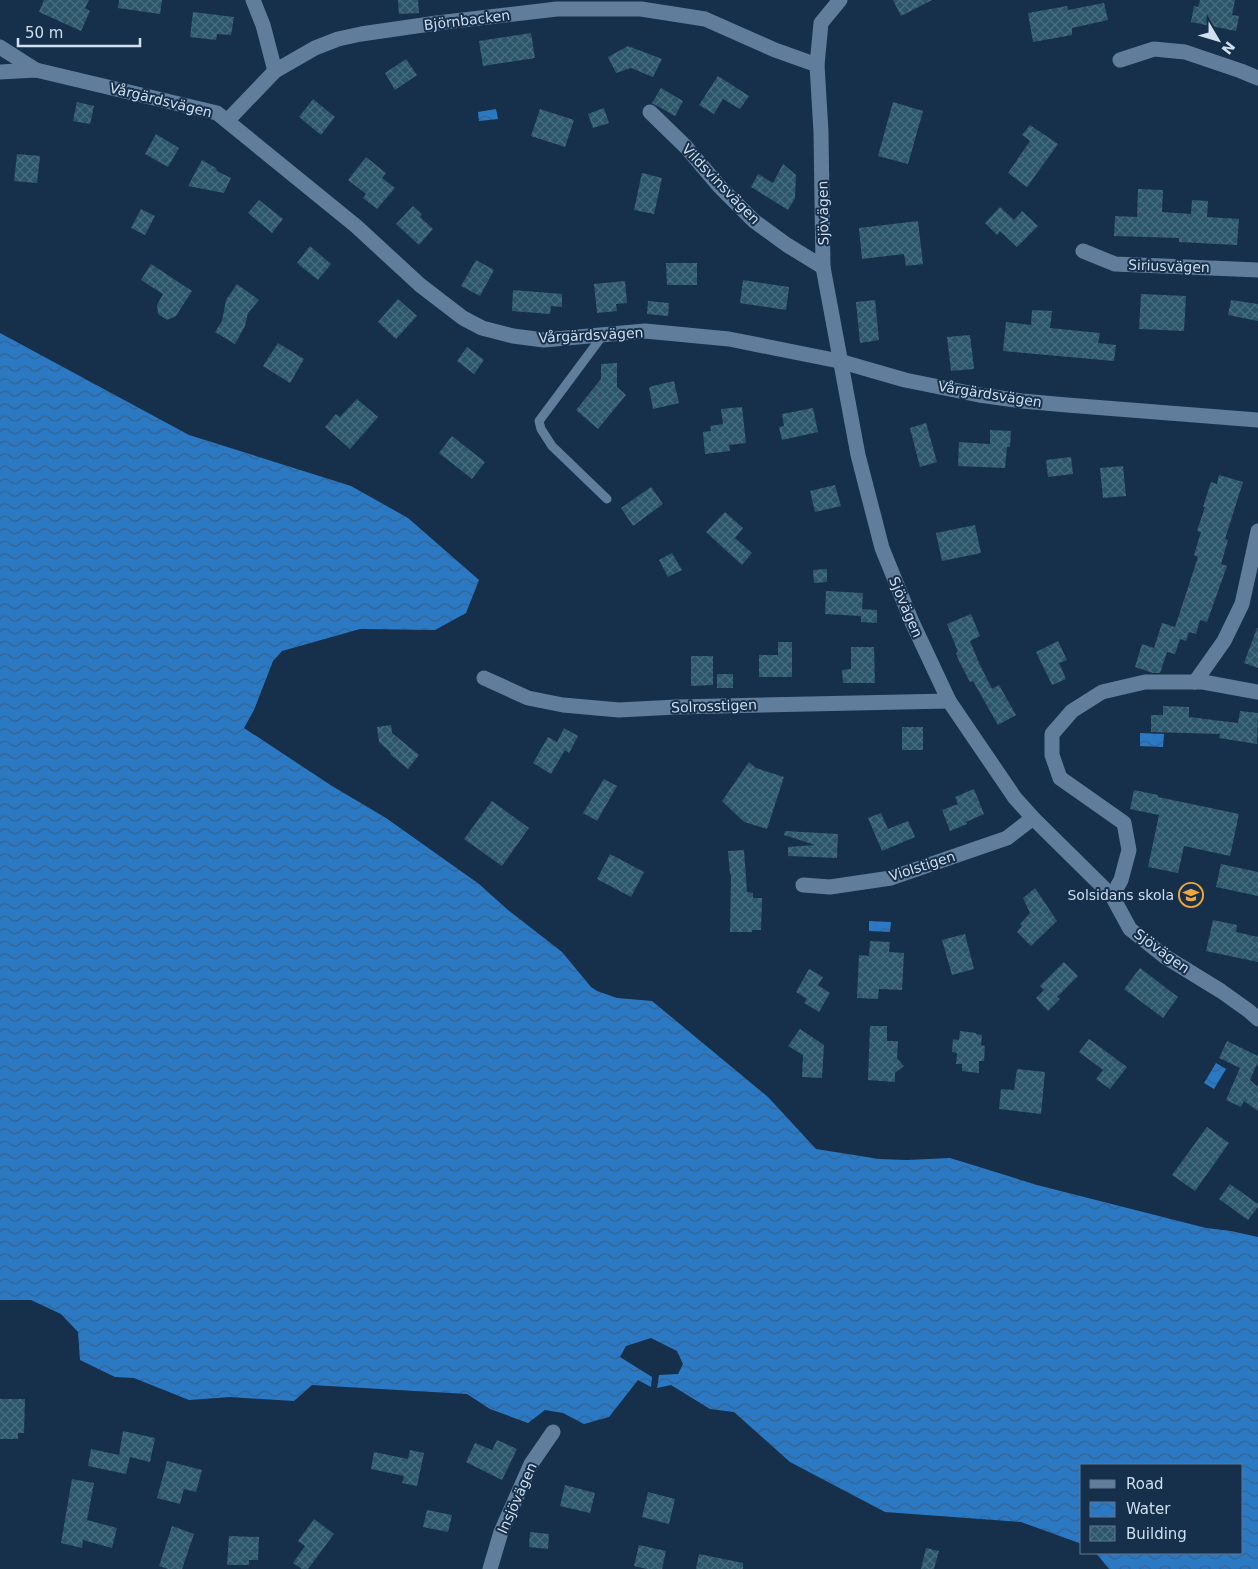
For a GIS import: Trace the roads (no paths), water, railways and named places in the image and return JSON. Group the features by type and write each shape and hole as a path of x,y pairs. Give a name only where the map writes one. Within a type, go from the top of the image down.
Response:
{"street":[{"path":"253,0 263,25 275,70"},
{"name":"Sjövägen","path":"840,0 821,23 817,65 821,132 823,267 858,455 882,548 912,622 949,701 1016,798 1033,818 1112,896 1130,929 1164,956 1221,991 1249,1011 1258,1020"},
{"name":"Björnbacken","path":"227,121 275,70 315,48 338,39 437,23 557,9 641,9 705,19 774,50 817,65"},
{"path":"0,47 36,70"},
{"path":"1120,60 1154,49 1185,52 1258,78"},
{"name":"Vårgärdsvägen","path":"0,72 36,70 217,113 356,226 420,285 463,318 482,328 512,336 544,340 645,332 729,338 839,361 905,380 979,395 1022,401 1258,420"},
{"name":"Vildsvinsvägen","path":"650,112 686,147 719,186 754,221 787,245 823,267"},
{"name":"Siriusvägen","path":"1083,251 1115,264 1258,270"},
{"path":"1195,682 1224,641 1242,604 1258,531"},
{"name":"Solrosstigen","path":"484,678 528,698 563,706 619,710 760,704 949,701"},
{"path":"1112,896 1121,880 1129,850 1124,823 1060,778 1052,756 1052,734 1072,711 1102,692 1145,682 1203,682 1258,692"},
{"name":"Violstigen","path":"803,886 830,887 891,878 1007,838 1033,818"},
{"name":"Insjövägen","path":"490,1569 501,1532 531,1464 554,1432"}],"lane":[{"path":"603,335 539,422 541,429 552,446 607,498"}],"water":[{"path":"496,109 498,119 479,121 478,112"},
{"path":"0,333 189,435 351,486 408,518 479,580 466,613 435,630 360,629 282,651 273,661 254,710 244,728 332,786 386,818 479,884 508,910 562,952 591,987 617,998 652,1001 768,1097 816,1149 879,1159 950,1158 1037,1185 1206,1228 1258,1237 1258,1569 1109,1569 1097,1554 1243,1554 1243,1464 1080,1464 1080,1543 1021,1522 885,1512 790,1462 734,1412 710,1409 671,1385 657,1388 659,1375 678,1374 683,1364 677,1351 651,1338 626,1346 620,1357 652,1377 651,1387 638,1380 609,1417 584,1424 563,1413 545,1410 528,1423 490,1409 467,1394 312,1385 294,1401 230,1397 189,1400 134,1378 115,1377 80,1360 78,1332 61,1314 31,1300 0,1300"},
{"path":"1140,733 1164,734 1163,747 1140,746"},
{"path":"869,921 891,922 890,932 869,931"},
{"path":"1216,1063 1226,1069 1214,1089 1204,1083"}],"place":[{"name":"Solsidans skola","path":"1191,895"}]}
